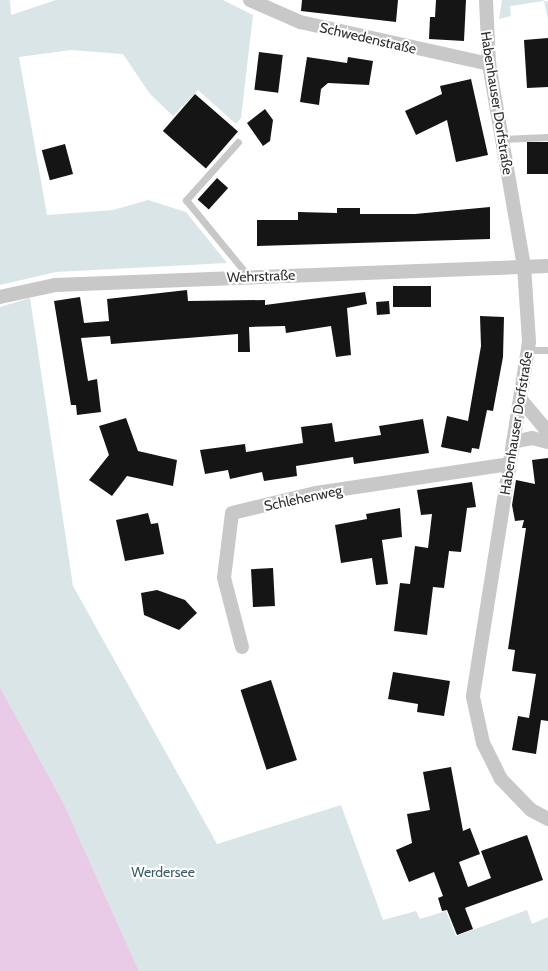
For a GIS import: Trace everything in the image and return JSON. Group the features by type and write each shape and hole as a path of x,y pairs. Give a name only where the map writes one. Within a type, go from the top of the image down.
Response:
{"street":[{"name":"Schwedenstraße","path":"250,0 300,22 489,64"},
{"name":"Habenhauser Dorfstraße","path":"486,0 489,64 524,266 528,350 522,401 509,464 474,678 475,712 483,744 501,779 531,810 548,819"},
{"name":"Wehrstraße","path":"0,297 55,285 548,266"},
{"path":"522,401 548,432"},
{"path":"513,442 532,438 548,442"},
{"name":"Schlehenweg","path":"242,647 224,578 232,513 316,493 509,464"}],"lane":[{"path":"502,139 548,137"},
{"path":"238,142 186,200 248,277"},
{"path":"528,350 548,350"}],"green space":[{"path":"0,0 10,0 11,15 56,0 223,0 253,15 241,118 236,124 198,90 173,116 150,94 123,54 71,50 19,57 47,215 113,210 148,200 186,212 227,263 56,272 0,285"},
{"path":"502,0 542,0 548,2 548,19 544,1 510,6 511,16 499,19"},
{"name":"Werdersee","path":"30,298 73,586 217,844 341,805 383,920 416,911 420,919 446,911 456,936 527,910 532,924 548,917 548,971 139,971 63,802 0,687 0,307"}],"shaded area":[{"name":"Werdersee","path":"0,687 63,802 139,971 0,971"}],"building":[{"path":"302,0 398,0 396,22 301,11"},
{"path":"436,0 466,0 464,41 429,39 430,17 435,17"},
{"path":"548,38 548,87 527,88 524,40"},
{"path":"259,52 283,55 278,93 254,90"},
{"path":"307,57 347,63 348,57 373,61 369,85 328,83 321,89 319,105 300,102"},
{"path":"471,79 488,155 456,162 447,120 416,135 405,111 442,94 440,86"},
{"path":"195,94 238,131 206,168 163,131"},
{"path":"265,109 273,120 270,141 263,146 247,123"},
{"path":"527,142 548,142 548,174 527,174"},
{"path":"65,144 73,174 50,180 42,150"},
{"path":"217,178 228,188 209,210 198,200"},
{"path":"490,207 490,239 257,246 257,220 298,220 298,212 337,213 337,208 360,208 360,214 415,214"},
{"path":"393,286 431,286 431,307 393,307"},
{"path":"187,290 188,301 265,300 265,305 365,292 367,304 347,308 351,355 336,357 331,326 286,333 285,326 249,327 250,352 238,352 238,334 111,344 110,336 81,338 88,381 97,379 101,412 77,415 76,405 71,405 54,301 80,297 84,323 109,321 107,299"},
{"path":"389,301 390,314 377,315 376,302"},
{"path":"480,316 504,317 503,357 493,411 487,410 479,449 472,448 471,453 441,447 447,416 468,421 481,346"},
{"path":"126,418 138,451 177,460 173,486 127,476 112,496 89,480 109,455 99,426"},
{"path":"423,419 429,453 354,464 353,457 296,466 297,476 264,481 262,472 230,479 228,470 205,474 200,450 245,444 246,452 303,443 301,427 332,423 335,442 381,435 379,426"},
{"path":"548,458 548,721 541,720 536,754 512,750 518,716 529,718 536,674 512,671 515,650 508,649 526,528 522,528 524,520 515,521 512,505 516,480 535,484 532,460"},
{"path":"472,482 476,507 467,508 461,552 449,551 444,588 433,587 427,635 394,631 400,583 410,584 415,546 428,548 432,514 421,515 417,490"},
{"path":"400,508 402,537 382,540 388,584 376,585 372,558 341,563 335,525 367,519 366,514"},
{"path":"148,513 151,524 158,523 164,554 125,561 116,520"},
{"path":"273,568 275,606 253,607 251,569"},
{"path":"157,590 185,600 197,613 179,630 144,615 141,593"},
{"path":"393,672 450,681 444,716 417,712 418,704 388,699"},
{"path":"271,680 297,760 267,770 241,690"},
{"path":"451,767 463,831 470,828 480,854 459,862 468,887 491,878 481,851 527,835 543,880 465,908 473,929 457,935 447,910 442,911 438,898 443,896 434,872 409,882 396,850 412,843 407,814 430,810 423,772"}]}
